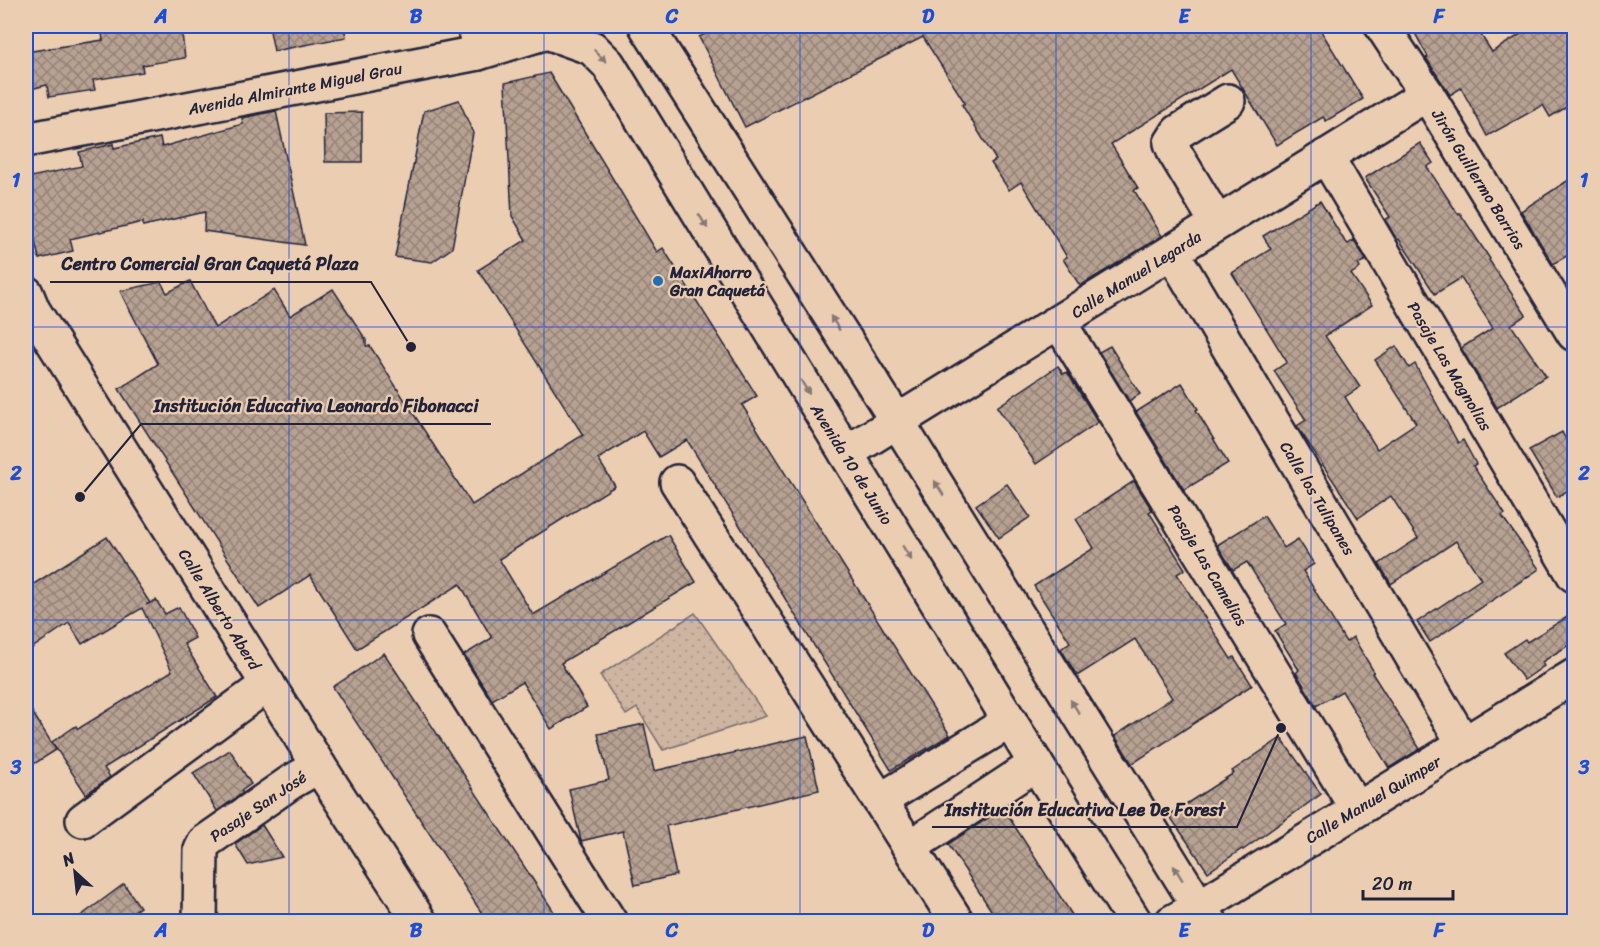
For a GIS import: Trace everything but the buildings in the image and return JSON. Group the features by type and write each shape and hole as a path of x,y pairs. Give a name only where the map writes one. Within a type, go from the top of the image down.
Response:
{"street":[{"path":"646,26 897,421 1194,916"},
{"name":"Jirón Guillermo Barrios","path":"1382,26 1427,94 1575,334"},
{"name":"Avenida Almirante Miguel Grau","path":"26,140 477,39 555,29"},
{"name":"Avenida 10 de Junio","path":"555,29 592,48 608,64 1036,764 1135,921"},
{"name":"Calle Manuel Legarda","path":"846,453 1427,94"},
{"path":"1217,224 1171,143 1178,132 1228,102"},
{"name":"Pasaje Las Magnolias","path":"1326,156 1575,575"},
{"name":"Calle los Tulipanes","path":"1172,252 1464,744"},
{"name":"Calle Alberto Aberd","path":"26,293 33,310 319,766 420,921"},
{"name":"Pasaje Las Camelias","path":"1059,322 1357,809"},
{"path":"677,482 957,921"},
{"path":"429,634 610,921"},
{"name":"Calle Manuel Quimper","path":"1194,916 1357,809 1575,676"},
{"path":"83,819 268,684"},
{"path":"880,800 1010,721"},
{"path":"910,847 1036,764"},
{"name":"Pasaje San José","path":"200,921 201,850 205,842 291,782 319,766"}],"shaded area":[{"path":"695,613 766,716 663,750 637,708 626,715 600,675"}],"place":[{"name":"MaxiAhorro Gran Caquetá","path":"658,281"},
{"name":"Centro Comercial Gran Caquetá Plaza","path":"411,347"},
{"name":"Institución Educativa Leonardo Fibonacci","path":"80,497"},
{"name":"Institución Educativa Lee De Forest","path":"1281,728"}]}
